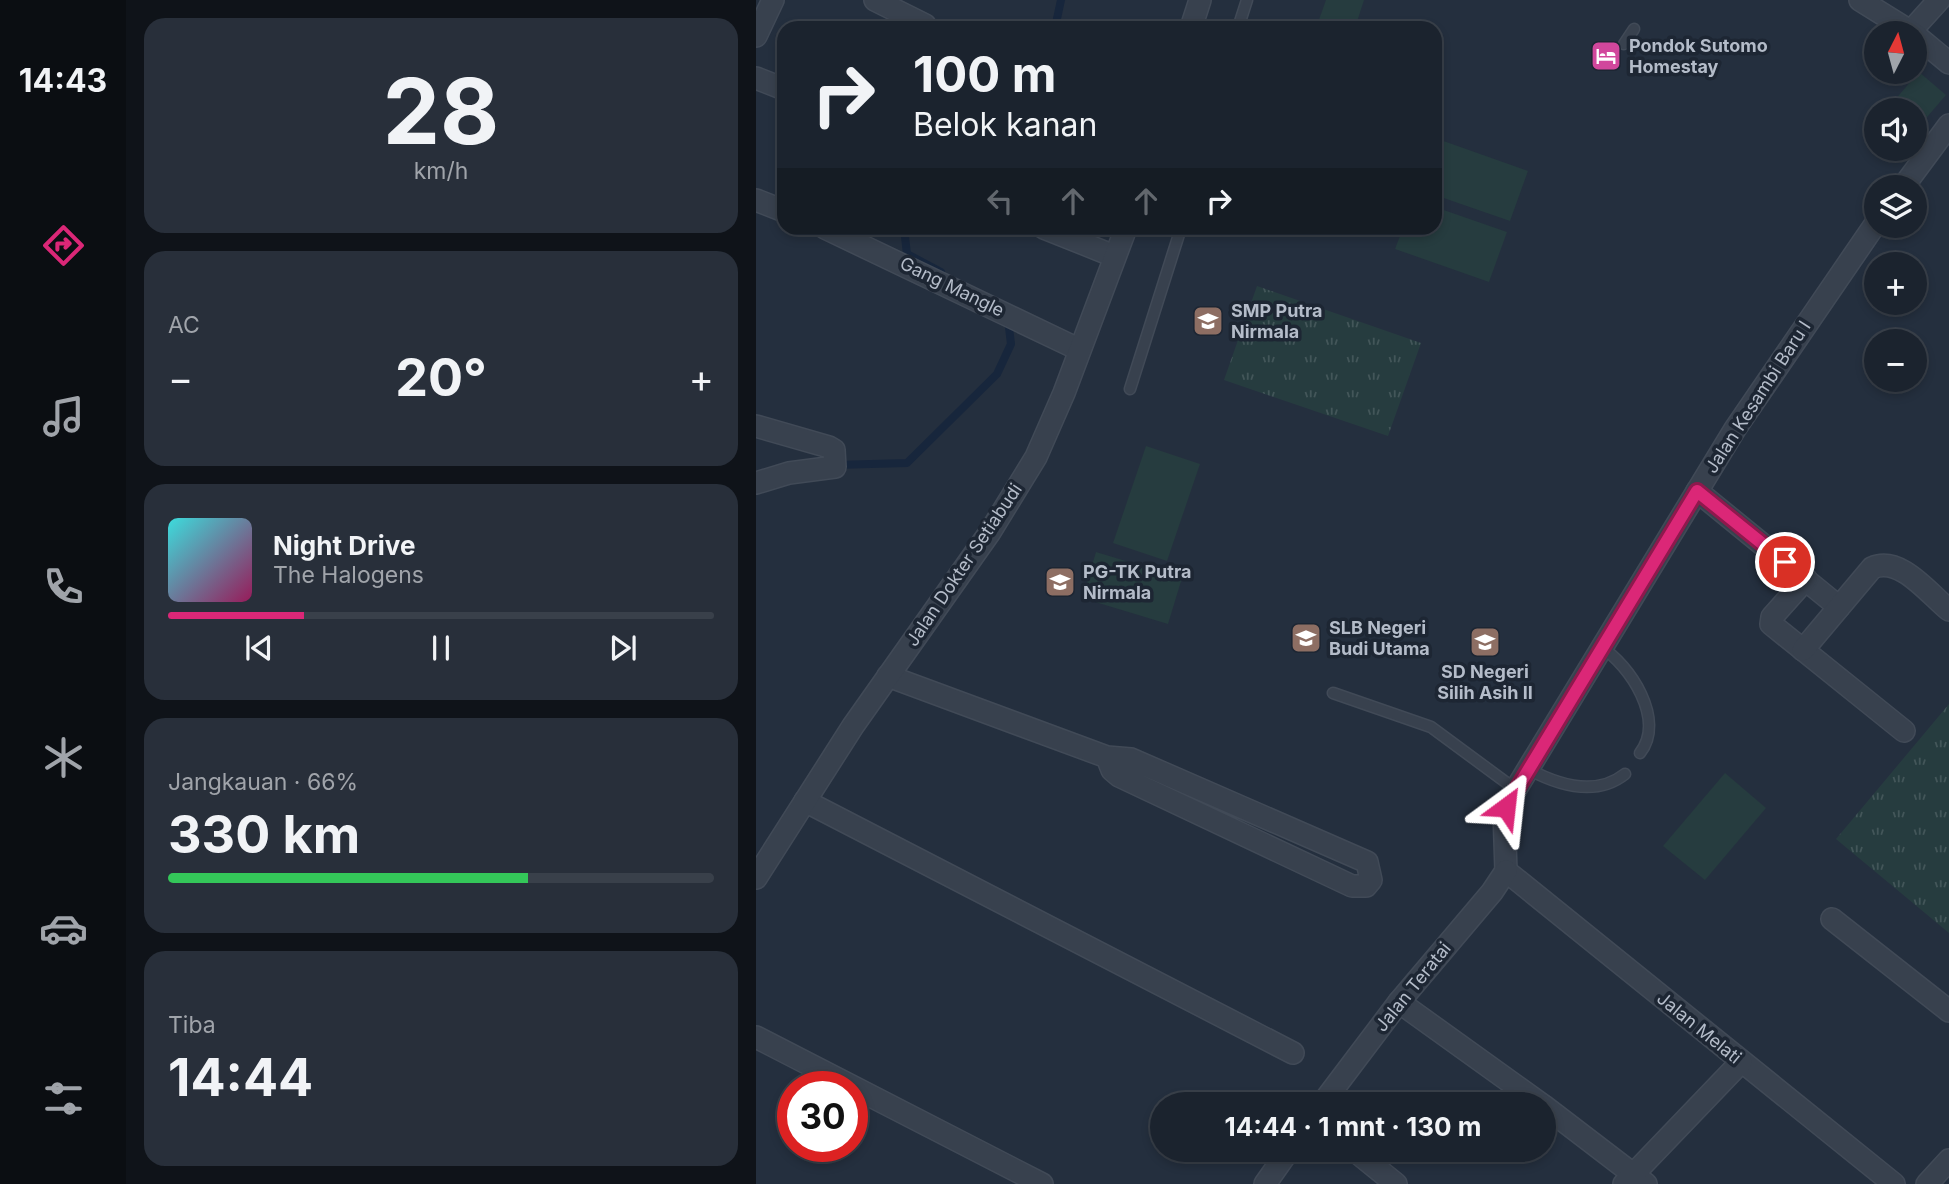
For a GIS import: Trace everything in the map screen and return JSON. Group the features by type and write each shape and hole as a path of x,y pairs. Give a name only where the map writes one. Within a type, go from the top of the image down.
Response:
{"street":[{"path":"756,36 772,0"},
{"path":"875,0 917,21"},
{"path":"1194,21 1200,0"},
{"path":"1860,0 1894,21"},
{"path":"1922,21 1939,0"},
{"path":"1927,44 1949,62"},
{"path":"756,78 777,86"},
{"path":"1912,175 1949,125"},
{"path":"756,200 777,208"},
{"name":"Gang Mangle","path":"840,235 1078,349"},
{"path":"1062,235 1114,256"},
{"name":"Jalan Dokter Setiabudi","path":"756,878 888,676 990,532 1036,457 1064,393 1078,349 1123,235"},
{"name":"Jalan Kesambi Baru I","path":"1506,871 1504,812 1515,789 1735,429 1866,238"},
{"path":"756,426 829,447 834,450 836,463 756,483"},
{"path":"1697,491 1839,607"},
{"path":"1803,650 1872,568 1891,564 1949,610"},
{"path":"1806,579 1770,620 1904,731"},
{"path":"888,676 1107,757 1131,759 1367,862 1371,880 1366,886 1352,886 1119,776 1112,770 1107,757"},
{"path":"805,801 1293,1053"},
{"name":"Jalan Teratai","path":"1331,1092 1399,1002 1492,892 1506,871"},
{"name":"Jalan Melati","path":"1506,871 1894,1184"},
{"path":"1832,919 1949,1011"},
{"path":"1399,1002 1524,1092"},
{"path":"756,1037 1042,1184"},
{"path":"1556,1116 1635,1181 1741,1062"},
{"path":"1927,1184 1949,1160"},
{"path":"1265,1184 1281,1162"},
{"path":"1368,1162 1396,1184"}],"lane":[{"path":"1240,21 1247,0"},
{"path":"1624,44 1634,29"},
{"path":"1130,389 1179,235"},
{"path":"1601,647 1618,658 1634,679 1645,704 1647,734 1640,753"},
{"path":"1332,693 1431,727 1515,789"},
{"path":"1528,769 1567,786 1590,787 1614,782 1625,774"}],"green space":[{"path":"1326,0 1364,0 1357,21 1318,21"},
{"path":"1927,79 1946,95 1927,117 1927,98 1896,98 1909,84 1927,84"},
{"path":"1442,140 1528,171 1510,221 1442,197"},
{"path":"1442,209 1507,232 1489,282 1395,249 1400,235 1442,235"},
{"path":"1257,286 1421,343 1388,436 1224,380"},
{"path":"1146,446 1200,464 1167,561 1113,543"},
{"path":"1096,552 1182,578 1168,624 1082,598"},
{"path":"1949,704 1949,933 1836,839"},
{"path":"1725,773 1766,808 1705,880 1663,846"}],"waterway":[{"path":"1056,21 1061,0"},
{"path":"906,235 907,254 941,272"},
{"path":"835,465 907,463 997,374 1011,344 1008,319"}],"place":[{"name":"Pondok Sutomo Homestay","path":"1606,56"},
{"name":"SMP Putra Nirmala","path":"1208,321"},
{"name":"PG-TK Putra Nirmala","path":"1060,582"},
{"name":"SLB Negeri Budi Utama","path":"1306,638"},
{"name":"SD Negeri Silih Asih II","path":"1485,642"}],"route":[{"path":"1506,807 1697,491 1785,562"}]}
